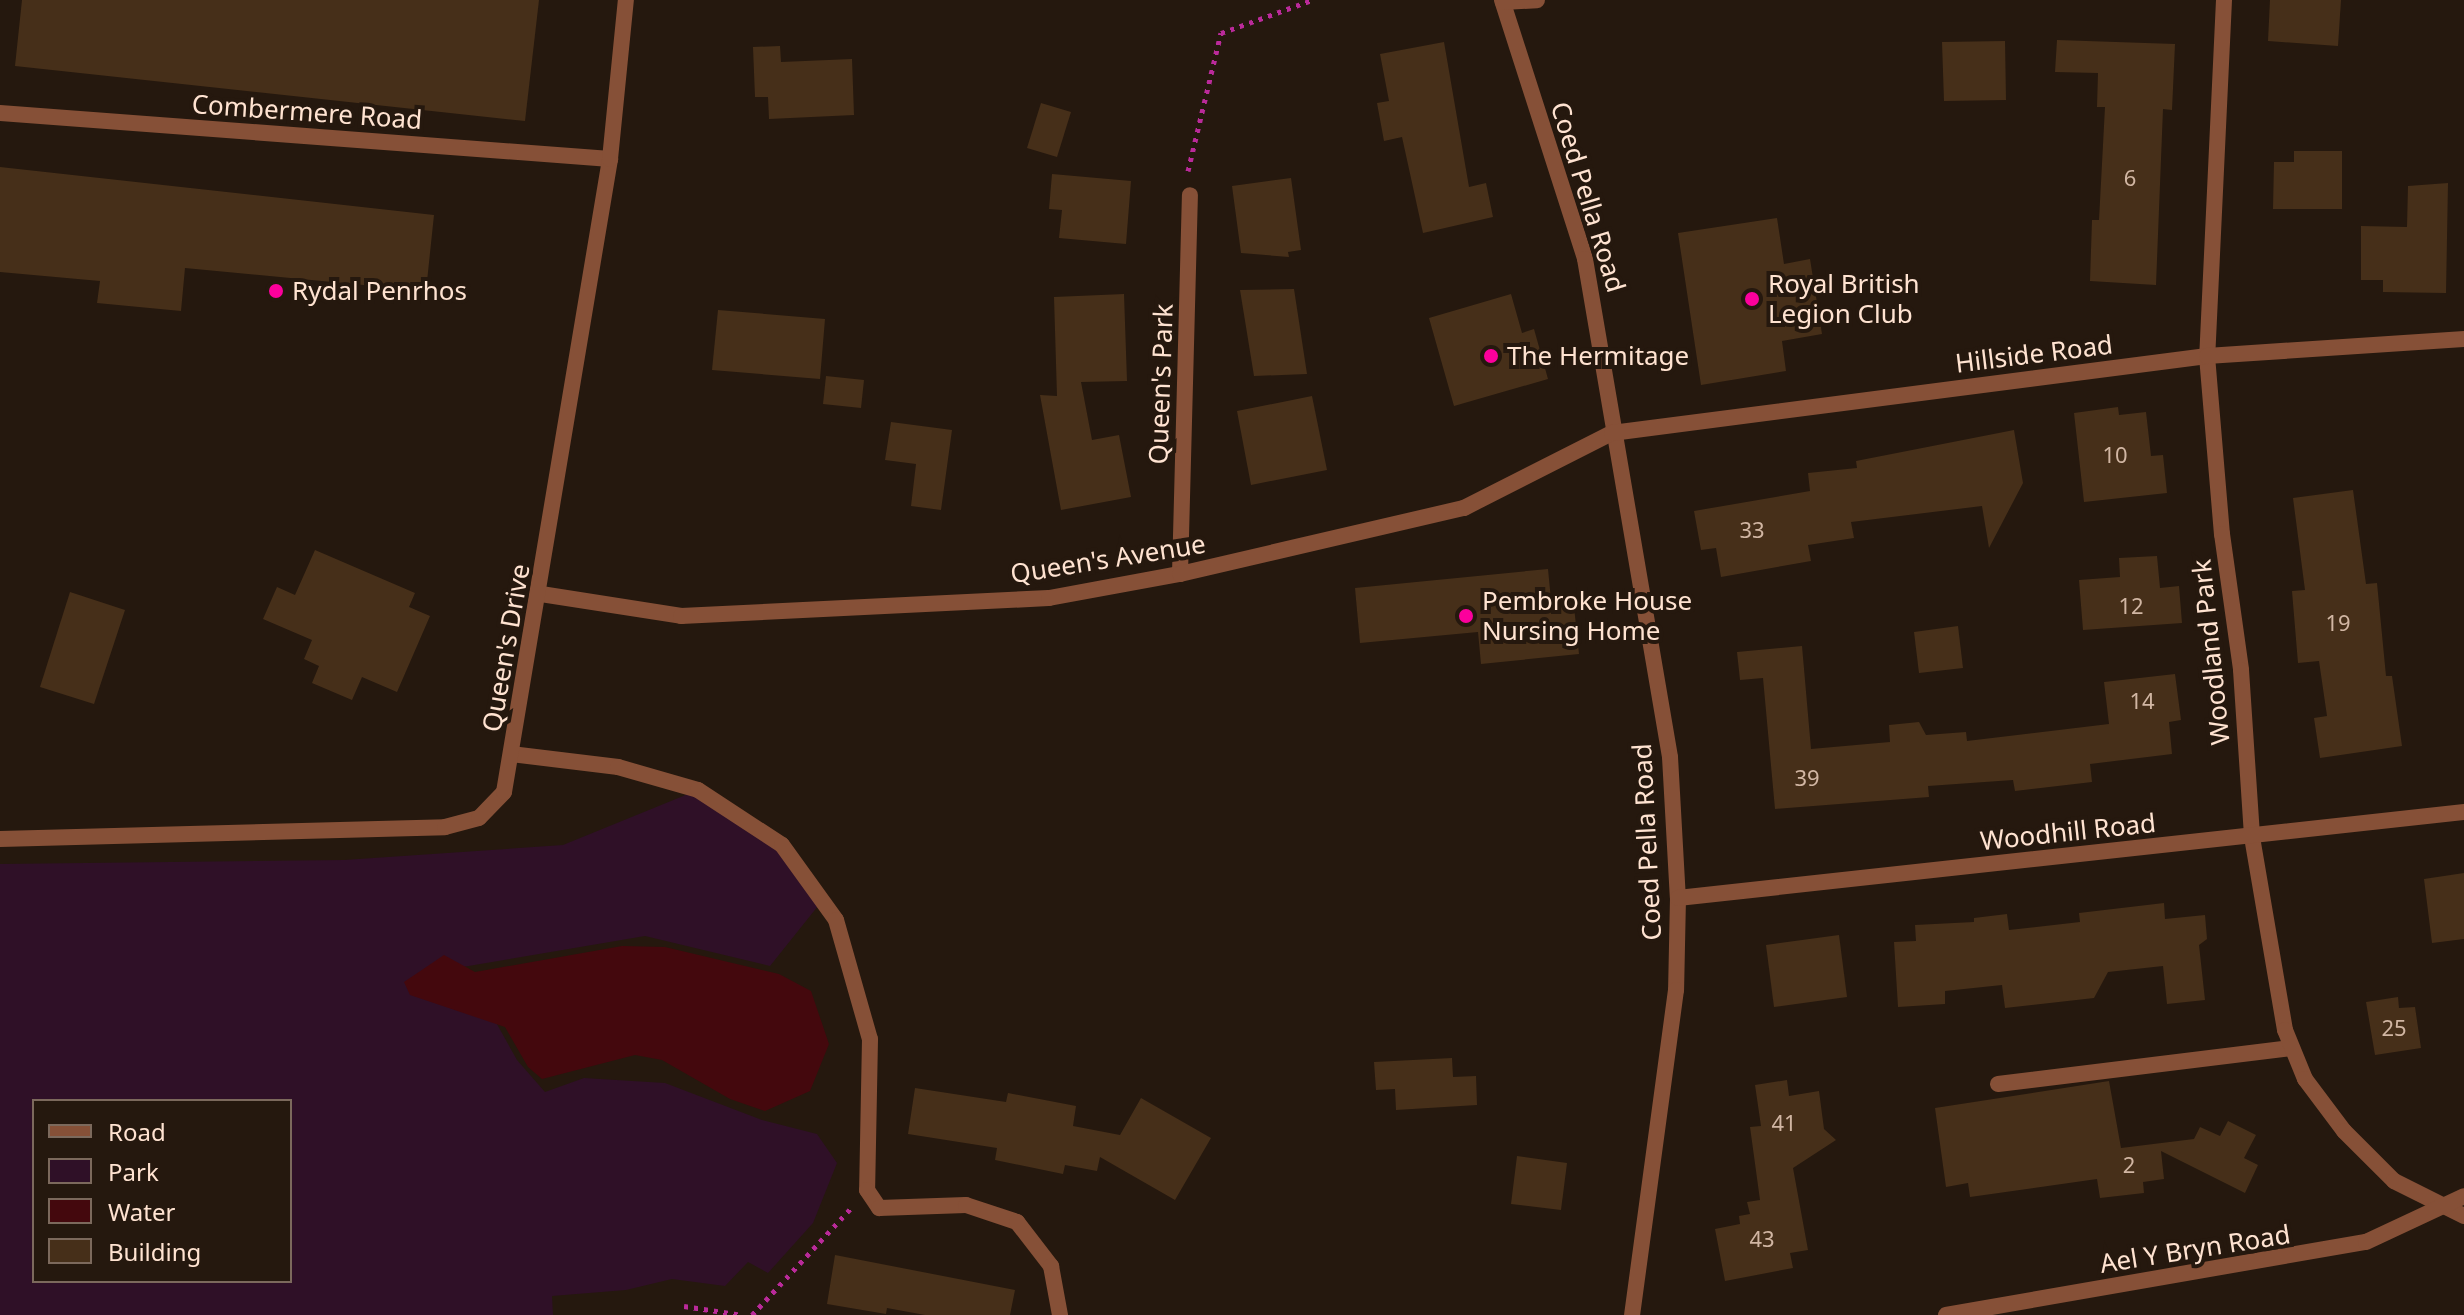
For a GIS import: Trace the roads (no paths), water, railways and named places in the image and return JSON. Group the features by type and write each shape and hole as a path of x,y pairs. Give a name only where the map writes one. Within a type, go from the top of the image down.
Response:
{"street":[{"name":"Queen's Drive","path":"0,839 445,827 479,818 504,792 541,594 610,159 626,0"},
{"path":"1502,1 1537,0"},
{"name":"Woodland Park","path":"2224,0 2207,356 2222,534 2241,670 2252,837 2292,1048 2305,1079 2344,1131 2394,1181 2464,1216"},
{"name":"Coed Pella Road","path":"1502,1 1585,259 1601,332 1612,433 1670,757 1678,898 1676,990 1632,1315"},
{"name":"Combermere Road","path":"0,113 610,159"},
{"name":"Queen's Park","path":"1180,574 1190,195"},
{"name":"Hillside Road","path":"1612,433 2207,356 2464,339"},
{"name":"Queen's Avenue","path":"541,594 681,616 1049,598 1180,574 1464,508 1612,433"},
{"path":"511,754 618,767 698,790 782,845 836,920 870,1039 867,1190 879,1208 966,1205 1017,1222 1051,1266 1060,1315"},
{"name":"Woodhill Road","path":"1678,898 2464,812"},
{"path":"1998,1084 2292,1048"},
{"name":"Ael Y Bryn Road","path":"1946,1315 2303,1256 2366,1242 2464,1196"}],"water":[{"path":"622,946 665,947 779,974 811,991 829,1044 810,1091 765,1111 730,1099 662,1060 635,1055 542,1079 528,1067 505,1027 410,995 404,982 444,955 475,972"}],"place":[{"name":"Rydal Penrhos","path":"276,291"},
{"name":"Royal British Legion Club","path":"1752,299"},
{"name":"The Hermitage","path":"1491,356"},
{"name":"Pembroke House Nursing Home","path":"1466,616"}]}
